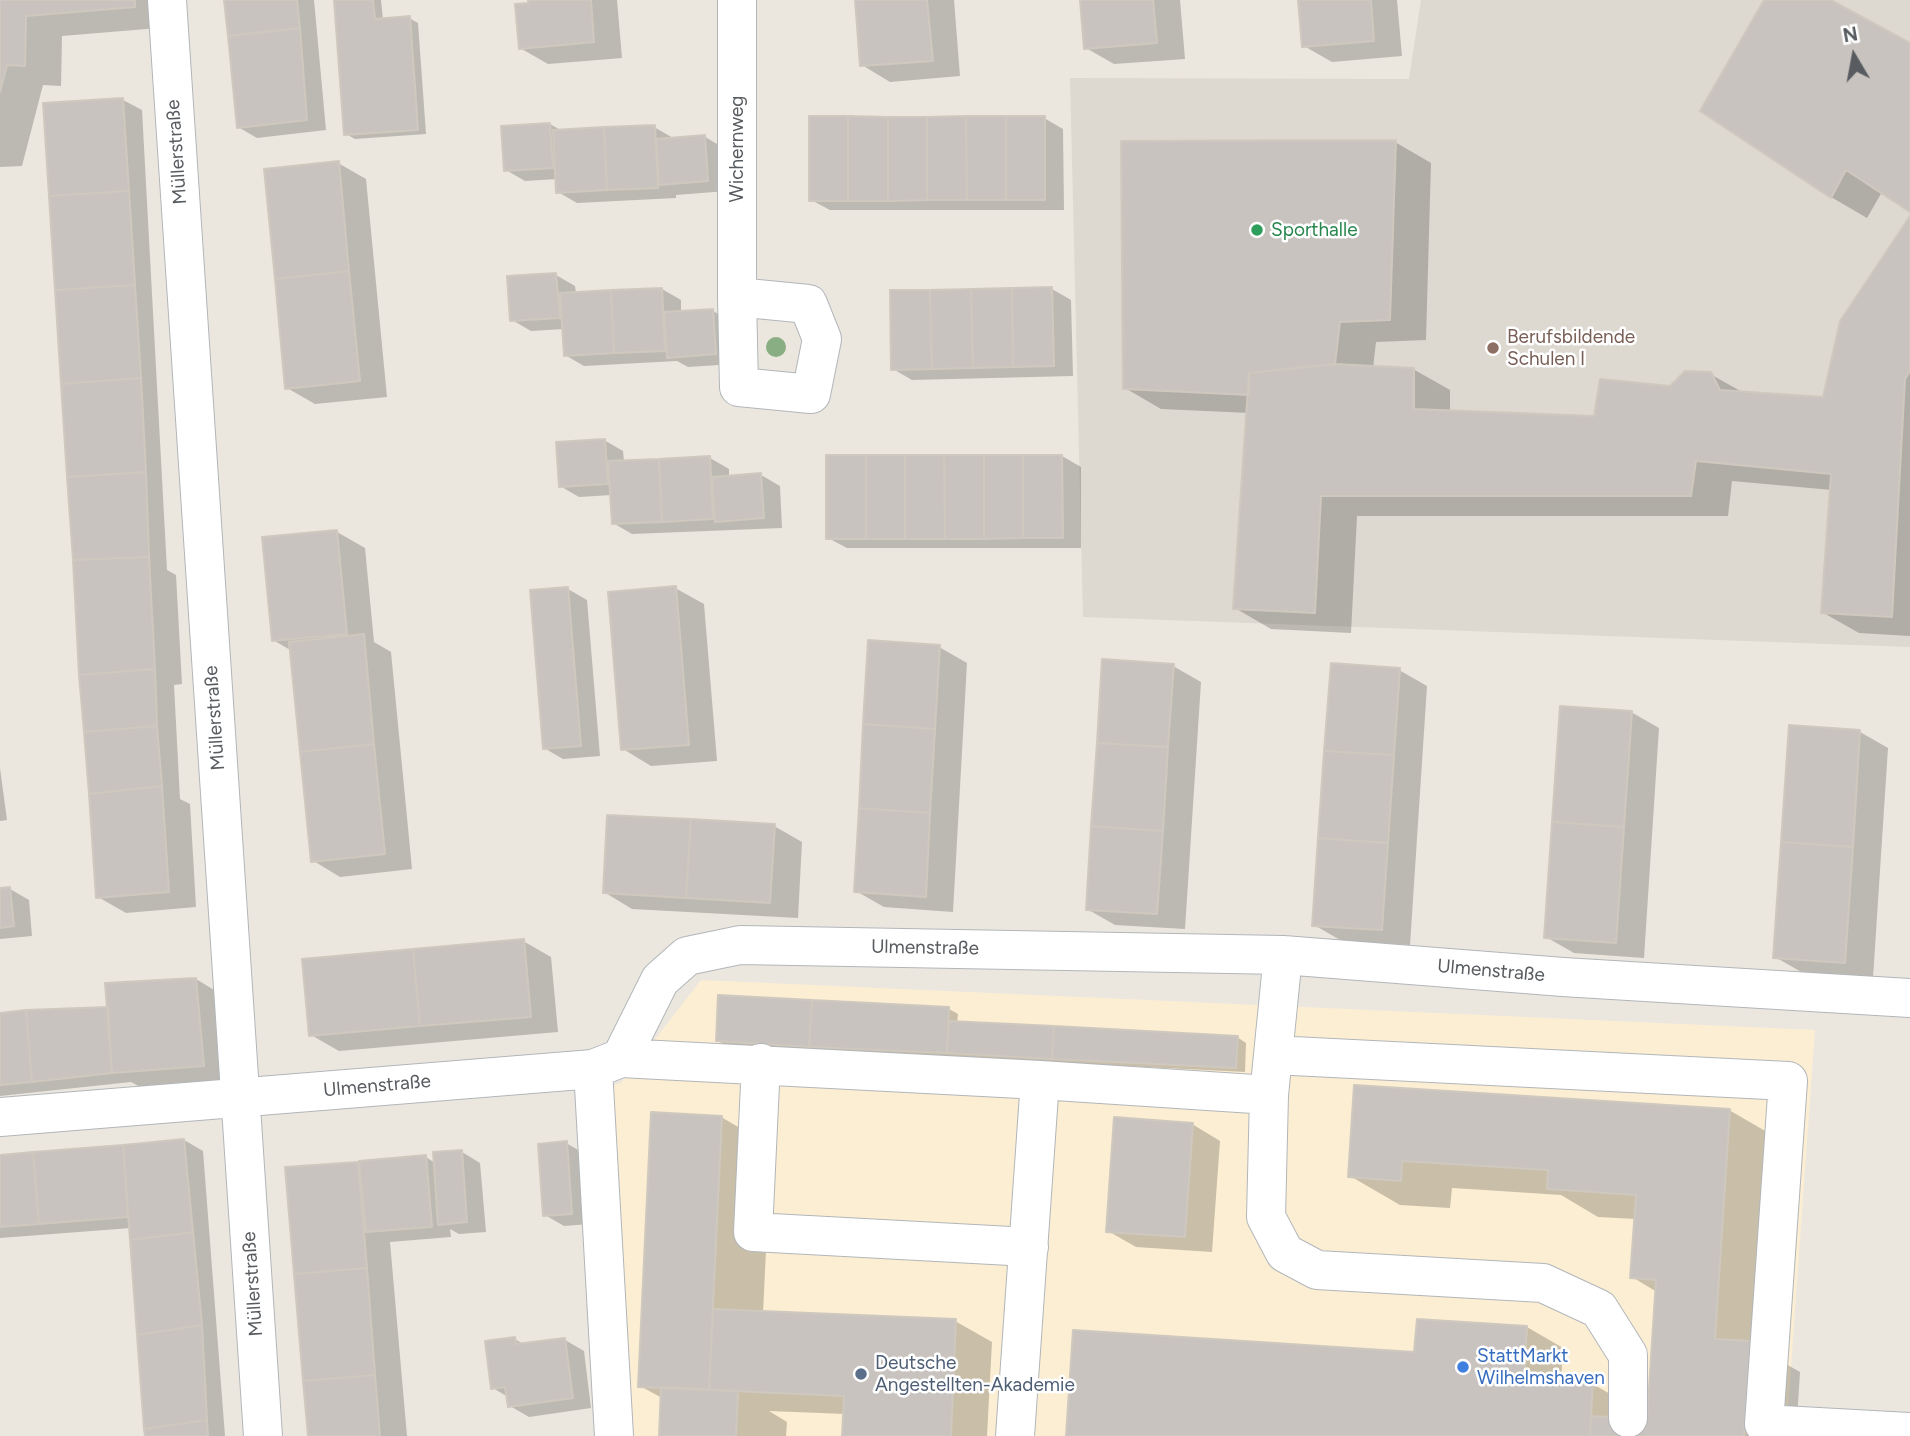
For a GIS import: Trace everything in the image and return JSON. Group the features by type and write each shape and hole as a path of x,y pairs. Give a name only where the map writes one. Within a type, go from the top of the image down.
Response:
{"street":[{"name":"Müllerstraße","path":"167,0 263,1436"},
{"name":"Wichernweg","path":"737,0 737,297"},
{"name":"Ulmenstraße","path":"0,1116 607,1063 660,980 687,956 740,945 1283,955 1563,977 1910,998"},
{"path":"1283,955 1269,1095 1266,1217 1285,1253 1317,1270 1543,1283 1599,1309 1628,1354 1628,1418"},
{"path":"1273,1055 1787,1081 1764,1430 1910,1432"},
{"path":"614,1436 607,1063 761,1063 1269,1095"},
{"path":"761,1063 753,1232 1029,1247"},
{"path":"1015,1436 1040,1080"}],"shaded area":[{"name":"Berufsbildende Schulen I","path":"1421,0 1910,0 1910,647 1083,617 1070,78 1409,79"},
{"path":"701,980 1815,1030 1786,1436 597,1436 577,1097 621,1083"}],"building":[{"path":"0,0 135,0 135,7 26,16 25,66 7,65 0,92"},
{"path":"224,0 297,0 300,28 228,36"},
{"path":"334,0 373,0 375,19 410,16 418,130 344,135"},
{"path":"528,0 591,0 594,42 519,49 515,4 528,3"},
{"path":"855,0 927,0 933,61 860,66"},
{"path":"1080,0 1153,0 1157,43 1084,49"},
{"path":"1298,0 1371,0 1374,41 1302,47"},
{"path":"1764,0 1831,0 1910,43 1910,212 1846,170 1831,198 1700,111"},
{"path":"300,28 307,120 237,128 228,36"},
{"path":"123,98 129,191 49,196 43,103"},
{"path":"809,116 848,116 848,201 809,201"},
{"path":"848,116 888,117 888,201 848,201"},
{"path":"966,116 1006,116 1006,200 967,200"},
{"path":"966,116 967,200 927,200 927,117"},
{"path":"1006,116 1045,116 1045,200 1006,200"},
{"path":"888,117 927,117 927,200 888,201"},
{"path":"550,123 553,168 504,171 501,126"},
{"path":"655,125 658,188 607,190 604,127"},
{"path":"604,127 607,190 556,193 553,130"},
{"path":"705,135 708,181 659,185 656,139"},
{"name":"Sporthalle","path":"1396,140 1390,320 1340,322 1335,364 1249,373 1249,395 1123,389 1121,141"},
{"path":"339,161 349,271 275,279 264,169"},
{"path":"129,191 135,285 55,290 49,196"},
{"path":"1910,216 1910,371 1905,379 1892,617 1821,613 1831,474 1696,461 1691,496 1321,496 1315,613 1233,609 1249,373 1335,364 1414,368 1414,409 1594,416 1600,379 1670,386 1685,371 1711,372 1720,390 1823,397 1840,321"},
{"path":"349,271 360,381 285,389 275,279"},
{"path":"556,273 560,318 510,321 507,276"},
{"path":"135,285 141,378 61,384 55,290"},
{"path":"1052,287 1054,366 1013,367 1012,288"},
{"path":"662,288 665,351 614,353 611,290"},
{"path":"1012,288 1013,367 973,368 971,289"},
{"path":"971,289 973,368 932,369 930,290"},
{"path":"611,290 614,353 564,356 560,293"},
{"path":"890,290 930,290 932,369 891,370"},
{"path":"713,309 716,354 667,358 664,312"},
{"path":"141,378 146,472 67,477 61,384"},
{"path":"605,439 608,484 559,487 556,442"},
{"path":"826,455 866,455 866,539 826,539"},
{"path":"866,455 905,455 905,539 866,539"},
{"path":"905,455 944,455 945,539 905,539"},
{"path":"944,455 984,455 984,539 945,539"},
{"path":"984,455 1023,455 1023,538 984,539"},
{"path":"1023,455 1062,455 1063,538 1023,538"},
{"path":"710,456 713,519 662,522 659,459"},
{"path":"659,459 662,522 612,524 608,461"},
{"path":"146,472 149,557 73,560 67,477"},
{"path":"761,473 764,518 715,522 712,477"},
{"path":"337,530 347,634 272,641 262,537"},
{"path":"149,557 155,669 79,675 73,560"},
{"path":"676,586 689,745 621,750 608,592"},
{"path":"568,587 581,746 543,749 530,590"},
{"path":"364,634 374,744 300,752 289,642"},
{"path":"868,640 940,645 935,729 863,724"},
{"path":"1102,659 1174,664 1168,747 1097,743"},
{"path":"1331,663 1400,668 1394,755 1324,751"},
{"path":"155,669 157,726 84,732 79,675"},
{"path":"1560,706 1632,711 1624,827 1552,822"},
{"path":"863,724 935,729 930,813 859,808"},
{"path":"1789,725 1860,730 1853,847 1781,842"},
{"path":"157,726 162,786 89,794 84,732"},
{"path":"1097,743 1168,747 1163,831 1091,826"},
{"path":"374,744 385,854 311,862 300,752"},
{"path":"1324,751 1394,755 1388,843 1318,838"},
{"path":"162,786 169,892 96,898 89,794"},
{"path":"859,808 930,813 926,897 854,892"},
{"path":"607,815 691,819 686,898 603,893"},
{"path":"691,819 775,824 770,903 686,898"},
{"path":"1552,822 1624,827 1616,943 1544,938"},
{"path":"1091,826 1163,831 1157,914 1086,910"},
{"path":"1318,838 1388,843 1382,930 1312,926"},
{"path":"1781,842 1853,847 1845,963 1773,958"},
{"path":"10,887 14,926 0,928 0,888"},
{"path":"524,939 531,1017 420,1026 413,949"},
{"path":"413,949 420,1026 309,1036 302,959"},
{"path":"196,978 204,1066 112,1073 105,983"},
{"path":"718,995 812,1000 809,1047 716,1041"},
{"path":"812,1000 949,1007 947,1053 809,1047"},
{"path":"108,1007 112,1073 32,1082 26,1010"},
{"path":"26,1010 32,1082 0,1085 0,1013"},
{"path":"949,1021 1054,1026 1052,1059 947,1053"},
{"path":"1054,1026 1238,1036 1236,1068 1052,1059"},
{"path":"1354,1085 1730,1109 1715,1339 1751,1341 1744,1436 1590,1436 1591,1416 1647,1419 1656,1280 1630,1278 1636,1195 1547,1189 1548,1170 1402,1161 1401,1181 1348,1177"},
{"path":"651,1112 722,1116 709,1390 638,1387"},
{"path":"1114,1117 1193,1123 1185,1237 1106,1232"},
{"path":"184,1139 193,1232 130,1240 123,1145"},
{"path":"567,1141 572,1214 543,1216 538,1144"},
{"path":"123,1145 128,1217 39,1224 33,1152"},
{"path":"462,1150 467,1222 438,1225 433,1152"},
{"path":"33,1152 39,1224 0,1227 0,1155"},
{"path":"426,1155 432,1227 366,1232 359,1161"},
{"path":"358,1162 367,1268 294,1274 285,1167"},
{"path":"193,1232 202,1325 137,1335 130,1240"},
{"path":"367,1268 375,1375 303,1381 294,1274"},
{"path":"713,1309 956,1319 951,1436 842,1436 844,1396 709,1390"},
{"path":"1417,1319 1527,1326 1524,1378 1593,1382 1590,1436 1066,1436 1073,1330 1414,1352"},
{"path":"202,1325 207,1420 144,1429 137,1335"},
{"path":"515,1337 516,1344 565,1338 573,1398 508,1407 505,1387 491,1389 485,1341"},
{"path":"375,1375 380,1436 308,1436 303,1381"},
{"path":"661,1387 738,1391 736,1436 659,1436"},
{"path":"207,1420 208,1436 145,1436 144,1429"}],"place":[{"name":"Sporthalle","path":"1257,230"},
{"name":"Berufsbildende Schulen I","path":"1493,348"},
{"name":"StattMarkt Wilhelmshaven","path":"1463,1367"},
{"name":"Deutsche Angestellten-Akademie","path":"861,1374"}]}
